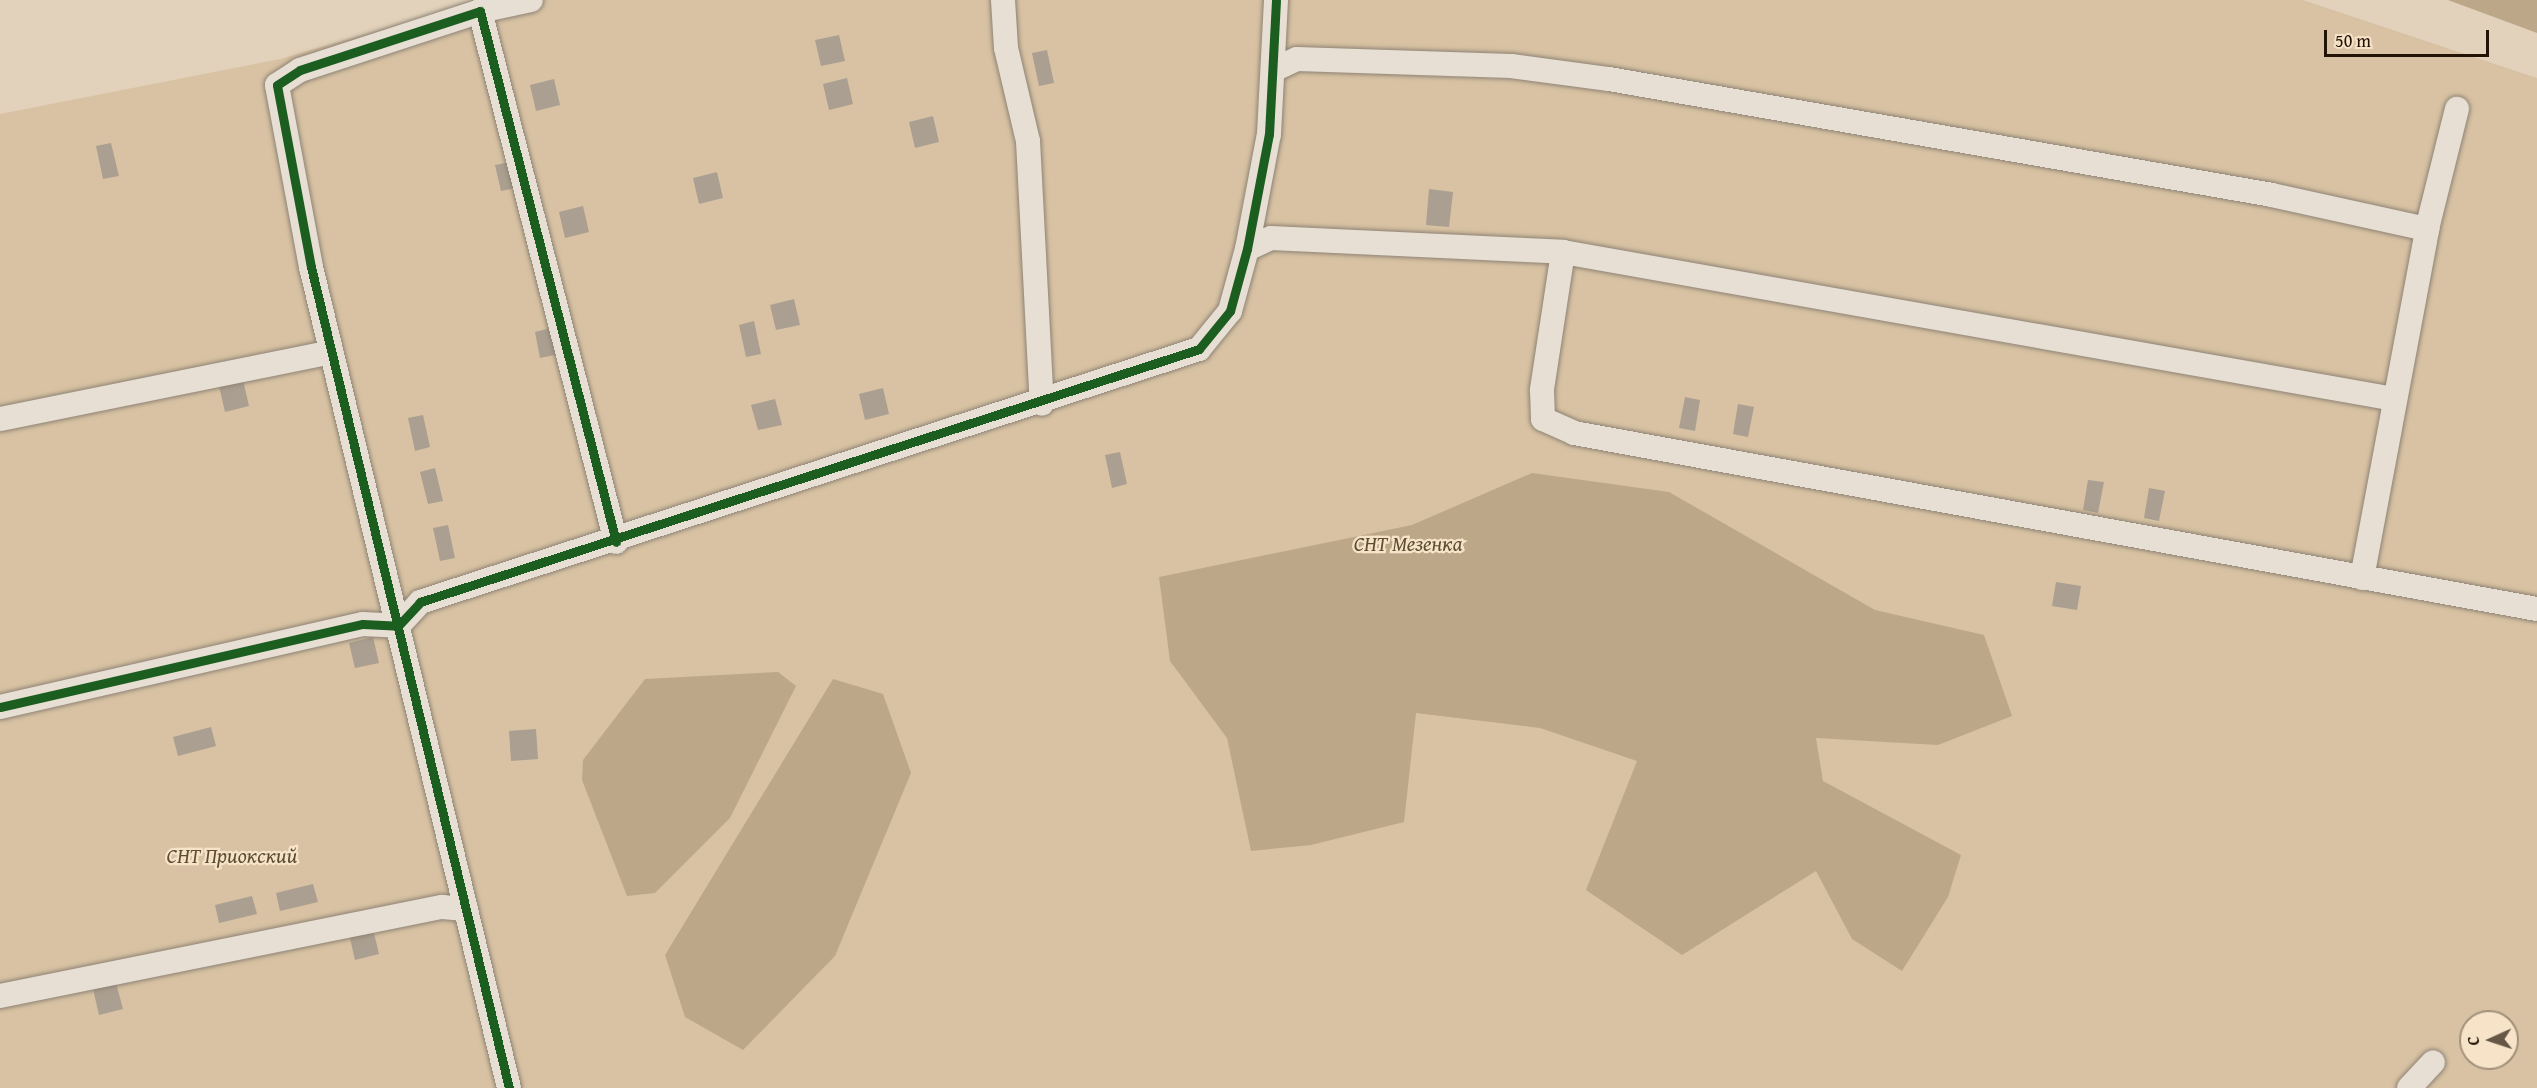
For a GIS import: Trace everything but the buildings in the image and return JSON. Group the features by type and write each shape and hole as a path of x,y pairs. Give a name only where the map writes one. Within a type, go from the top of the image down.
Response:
{"street":[{"path":"509,1088 331,352 277,85 300,70 480,11 531,0"},
{"path":"1004,0 1006,48 1028,141 1042,404"},
{"path":"398,626 420,602 616,542 1042,404 1199,349 1230,310 1247,249 1269,134 1276,0"},
{"path":"480,11 616,542"},
{"path":"1273,70 1297,59 1511,66 1598,78 2272,195 2427,230"},
{"path":"2362,578 2427,230 2457,109"},
{"path":"1247,249 1271,238 1563,252 2394,399"},
{"path":"1563,252 1543,419 1574,433 2537,609"},
{"path":"0,420 331,352"},
{"path":"0,707 363,624 398,626"},
{"path":"0,996 442,907 466,909"},
{"path":"2409,1088 2433,1062"}],"green space":[{"name":"СНТ Мезенка","path":"482,0 2303,0 2537,78 2537,1088 0,1088 0,114 280,59"}],"shaded area":[{"path":"2448,0 2537,0 2537,33"},
{"path":"1532,473 1669,492 1875,610 1984,635 2012,716 1938,745 1816,738 1823,781 1961,855 1948,897 1902,971 1852,939 1816,871 1682,955 1586,890 1637,761 1540,728 1416,713 1404,822 1311,845 1251,851 1227,738 1170,661 1159,577 1412,525"},
{"path":"778,672 796,686 730,818 655,893 627,896 582,780 583,760 645,679"},
{"path":"833,679 883,694 911,773 835,956 743,1050 685,1017 665,955"}],"cycle path":[{"path":"0,707 363,624 398,626 420,602 1199,349 1230,311 1247,249 1269,134 1276,0"},
{"path":"509,1088 311,267 277,85 300,70 480,11 616,542"}],"park label":[{"name":"СНТ Приокский","path":"232,856"}]}
